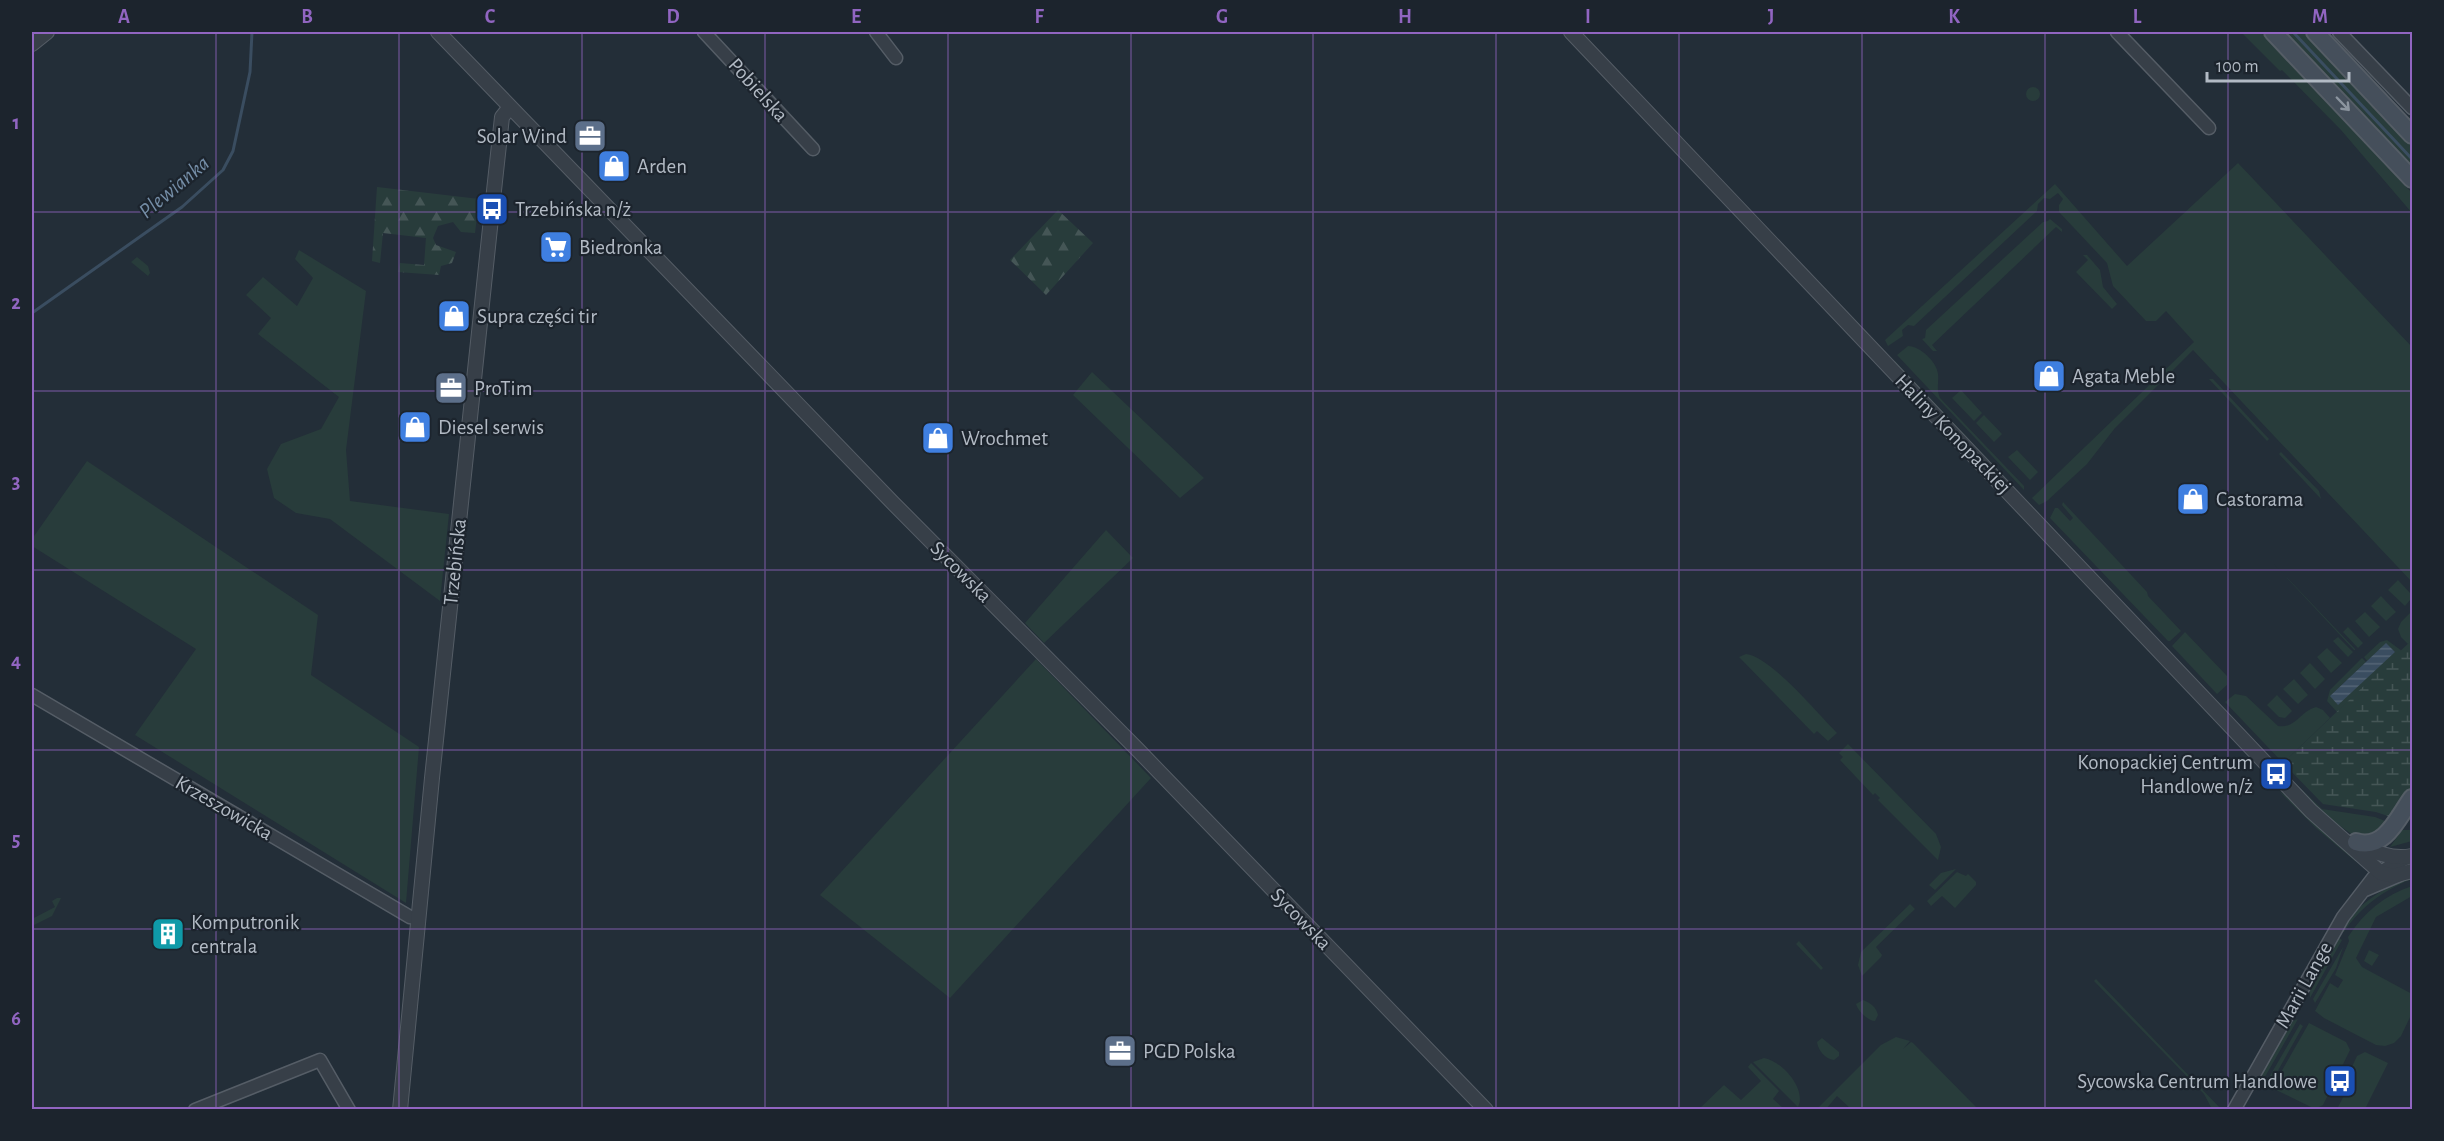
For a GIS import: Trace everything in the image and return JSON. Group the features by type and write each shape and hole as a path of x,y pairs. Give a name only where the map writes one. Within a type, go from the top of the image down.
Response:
{"main road":[{"path":"2273,32 2412,179"},
{"path":"2315,32 2412,135"},
{"path":"2358,849 2382,839 2412,798"}],"street":[{"path":"32,44 46,32"},
{"name":"Sycowska","path":"438,32 920,531 1138,750 1486,1110"},
{"name":"Pobielska","path":"704,32 813,149"},
{"path":"876,32 896,58"},
{"name":"Haliny Konopackiej","path":"1571,32 2288,786 2337,833 2358,849 2380,873"},
{"path":"2117,32 2209,128"},
{"path":"2339,32 2412,108"},
{"name":"Trzebińska","path":"400,1110 500,132 502,117 510,107"},
{"name":"Krzeszowicka","path":"32,695 410,917 418,918"},
{"path":"2358,849 2365,867 2365,890"},
{"name":"Haliny Konopackiej","path":"2358,849 2409,865"},
{"path":"2380,873 2388,875 2409,865"},
{"name":"Marii Lange","path":"2234,1110 2333,932 2373,878 2380,873 2409,865"},
{"name":"Marii Lange","path":"2365,890 2409,865"},
{"path":"195,1110 320,1060 349,1110"}],"green space":[{"path":"2241,32 2260,32 2264,35 2412,193 2412,213 2341,130"},
{"path":"2282,32 2306,32 2412,146 2412,169"},
{"path":"2033,87 2038,89 2040,94 2038,99 2033,101 2028,99 2026,94 2028,89"},
{"path":"2238,163 2412,347 2412,582 2193,350 2115,428 2087,464 2047,501 2039,505 2032,498 2194,342 2166,311 2156,321 2146,321 2113,286 2107,263 2059,212 2059,205 2063,199 2058,193 2050,199 2044,198 2038,204 2037,211 1914,326 1908,325 1902,330 1903,336 1888,346 1885,340 2055,184 2127,266"},
{"path":"377,187 479,199 475,233 461,232 453,222 438,226 433,238 436,245 456,252 452,263 441,266 439,275 398,272 400,263 424,265 426,238 383,233 380,263 372,261"},
{"path":"1058,210 1093,243 1046,295 1010,260"},
{"path":"2050,219 2062,229 2062,232 2056,227 1932,345 1937,351 1933,351 1922,339 1925,338 1926,330 2043,222"},
{"path":"299,250 366,291 346,450 350,501 449,514 440,601 330,519 296,513 274,498 267,469 281,444 321,429 339,397 258,334 271,318 246,295 263,277 297,306 313,278 295,259"},
{"path":"2083,255 2087,255 2100,270 2103,287 2117,304 2112,309 2076,272 2088,260"},
{"path":"137,257 148,266 150,273 148,276 131,262"},
{"path":"1908,346 1923,352 1931,360 1937,369 1940,398 2024,486 2024,490 1897,355"},
{"path":"1895,361 2018,491 1895,364"},
{"path":"1092,372 1204,478 1180,498 1073,395"},
{"path":"2209,379 2213,379 2269,439 2267,441"},
{"path":"1961,390 1982,413 1974,421 1952,398"},
{"path":"1984,415 2002,434 1994,442 1976,423"},
{"path":"2017,450 2038,472 2030,480 2008,457"},
{"path":"2281,452 2319,491 2321,499 2279,454"},
{"path":"87,461 318,615 311,675 419,747 406,903 135,735 196,649 32,546 32,539"},
{"path":"2063,502 2181,631 2170,641 2050,518 2055,508 2058,508 2070,521 2073,518 2062,505"},
{"path":"1106,530 1133,558 1044,643 1025,623"},
{"path":"2274,564 2355,649 2355,650 2354,650"},
{"path":"2398,580 2410,593 2410,600 2405,606 2388,590"},
{"path":"2381,596 2396,612 2386,621 2371,606"},
{"path":"2412,611 2412,640 2408,644 2401,637 2398,629 2401,622"},
{"path":"2365,612 2380,627 2369,637 2355,621"},
{"path":"2348,627 2363,643 2358,648 2343,632"},
{"path":"2185,632 2227,676 2227,685 2217,694 2172,646"},
{"path":"2338,637 2353,652 2348,657 2333,641"},
{"path":"2387,640 2402,651 2337,712 2327,701 2330,690 2362,658 2366,662 2330,696 2395,652 2386,644 2367,661 2364,657 2380,642"},
{"path":"2412,640 2412,793 2394,818 2376,812 2323,804 2283,763"},
{"path":"2327,648 2342,663 2331,673 2317,657"},
{"path":"1746,654 1756,657 1781,675 1837,733 1828,741 1817,731 1814,734 1739,657"},
{"path":"1036,659 1151,778 950,998 820,895"},
{"path":"2310,663 2325,679 2315,689 2300,673"},
{"path":"2294,679 2308,695 2298,704 2283,689"},
{"path":"2235,694 2246,696 2278,726 2289,725 2316,707 2323,710 2330,718 2283,763 2225,702"},
{"path":"2277,695 2292,711 2285,718 2279,717 2267,705"},
{"path":"1848,744 1936,834 1941,847 1938,860 1878,800 1880,798 1875,793 1873,795 1840,760 1843,757 1839,753"},
{"path":"2290,778 2322,809 2375,817 2390,823 2384,833 2357,838 2319,811"},
{"path":"2279,791 2297,804 2360,861 2355,861 2316,828"},
{"path":"2402,830 2412,830 2412,841 2390,847"},
{"path":"1956,869 1935,890 1929,885 1941,873"},
{"path":"1957,872 1966,876 1968,874 1976,885 1955,908 1942,896 1931,906 1927,901"},
{"path":"2412,876 2412,879 2374,900 2358,914 2344,932 2339,932 2354,913 2371,898"},
{"path":"2412,886 2412,896 2376,917 2356,958 2362,967 2412,994 2412,1013 2401,1036 2394,1043 2385,1046 2376,1045 2315,1011 2330,983 2338,988 2343,980 2335,975 2349,941 2348,937 2354,928 2368,912 2384,900"},
{"path":"61,898 52,916 32,926 32,919 55,907 52,901"},
{"path":"1910,904 1915,909 1876,947 1882,955 1862,976 1858,965 1861,952"},
{"path":"2337,937 2342,940 2310,998 2310,985"},
{"path":"1799,941 1823,968 1821,970 1796,944"},
{"path":"2343,947 2336,968 2315,1003 2313,999"},
{"path":"2369,950 2379,955 2372,966 2364,961"},
{"path":"2096,979 2221,1109 2212,1109 2204,1094 2094,981"},
{"path":"1863,1000 1876,1010 1878,1015 1875,1021 1866,1017 1857,1007 1856,1004"},
{"path":"2298,1019 2262,1082 2259,1077 2288,1023"},
{"path":"2309,1023 2346,1042 2350,1050 2323,1105 2315,1109 2272,1088"},
{"path":"2300,1024 2303,1026 2269,1083 2267,1081"},
{"path":"1896,1037 1910,1041 1903,1049 1911,1042 1913,1043 1978,1109 1851,1109 1837,1096 1826,1109 1817,1109 1881,1045"},
{"path":"1822,1038 1839,1052 1839,1056 1834,1060 1825,1056 1819,1048 1817,1042"},
{"path":"2365,1052 2388,1063 2365,1109 2337,1109 2356,1072 2351,1069 2357,1056"},
{"path":"1764,1058 1778,1064 1796,1084 1800,1100 1798,1107 1753,1062"},
{"path":"1751,1063 1779,1091 1773,1099 1784,1109 1699,1109 1724,1085 1741,1100 1761,1081 1748,1067"}],"water":[{"path":"2386,643 2395,652 2338,705 2330,696"}],"waterway":[{"name":"Plewianka","path":"32,313 182,207 223,170 233,151 250,72 252,32"},
{"path":"2293,32 2412,159"}],"place":[{"name":"Solar Wind","path":"590,136"},
{"name":"Arden","path":"614,166"},
{"name":"Trzebińska n/ż","path":"492,209"},
{"name":"Biedronka","path":"556,247"},
{"name":"Supra części tir","path":"454,316"},
{"name":"Agata Meble","path":"2049,376"},
{"name":"ProTim","path":"451,388"},
{"name":"Diesel serwis","path":"415,427"},
{"name":"Wrochmet","path":"938,438"},
{"name":"Castorama","path":"2193,499"},
{"name":"Konopackiej Centrum Handlowe n/ż","path":"2276,774"},
{"name":"Komputronik centrala","path":"168,934"},
{"name":"PGD Polska","path":"1120,1051"},
{"name":"Sycowska Centrum Handlowe","path":"2340,1081"}]}
